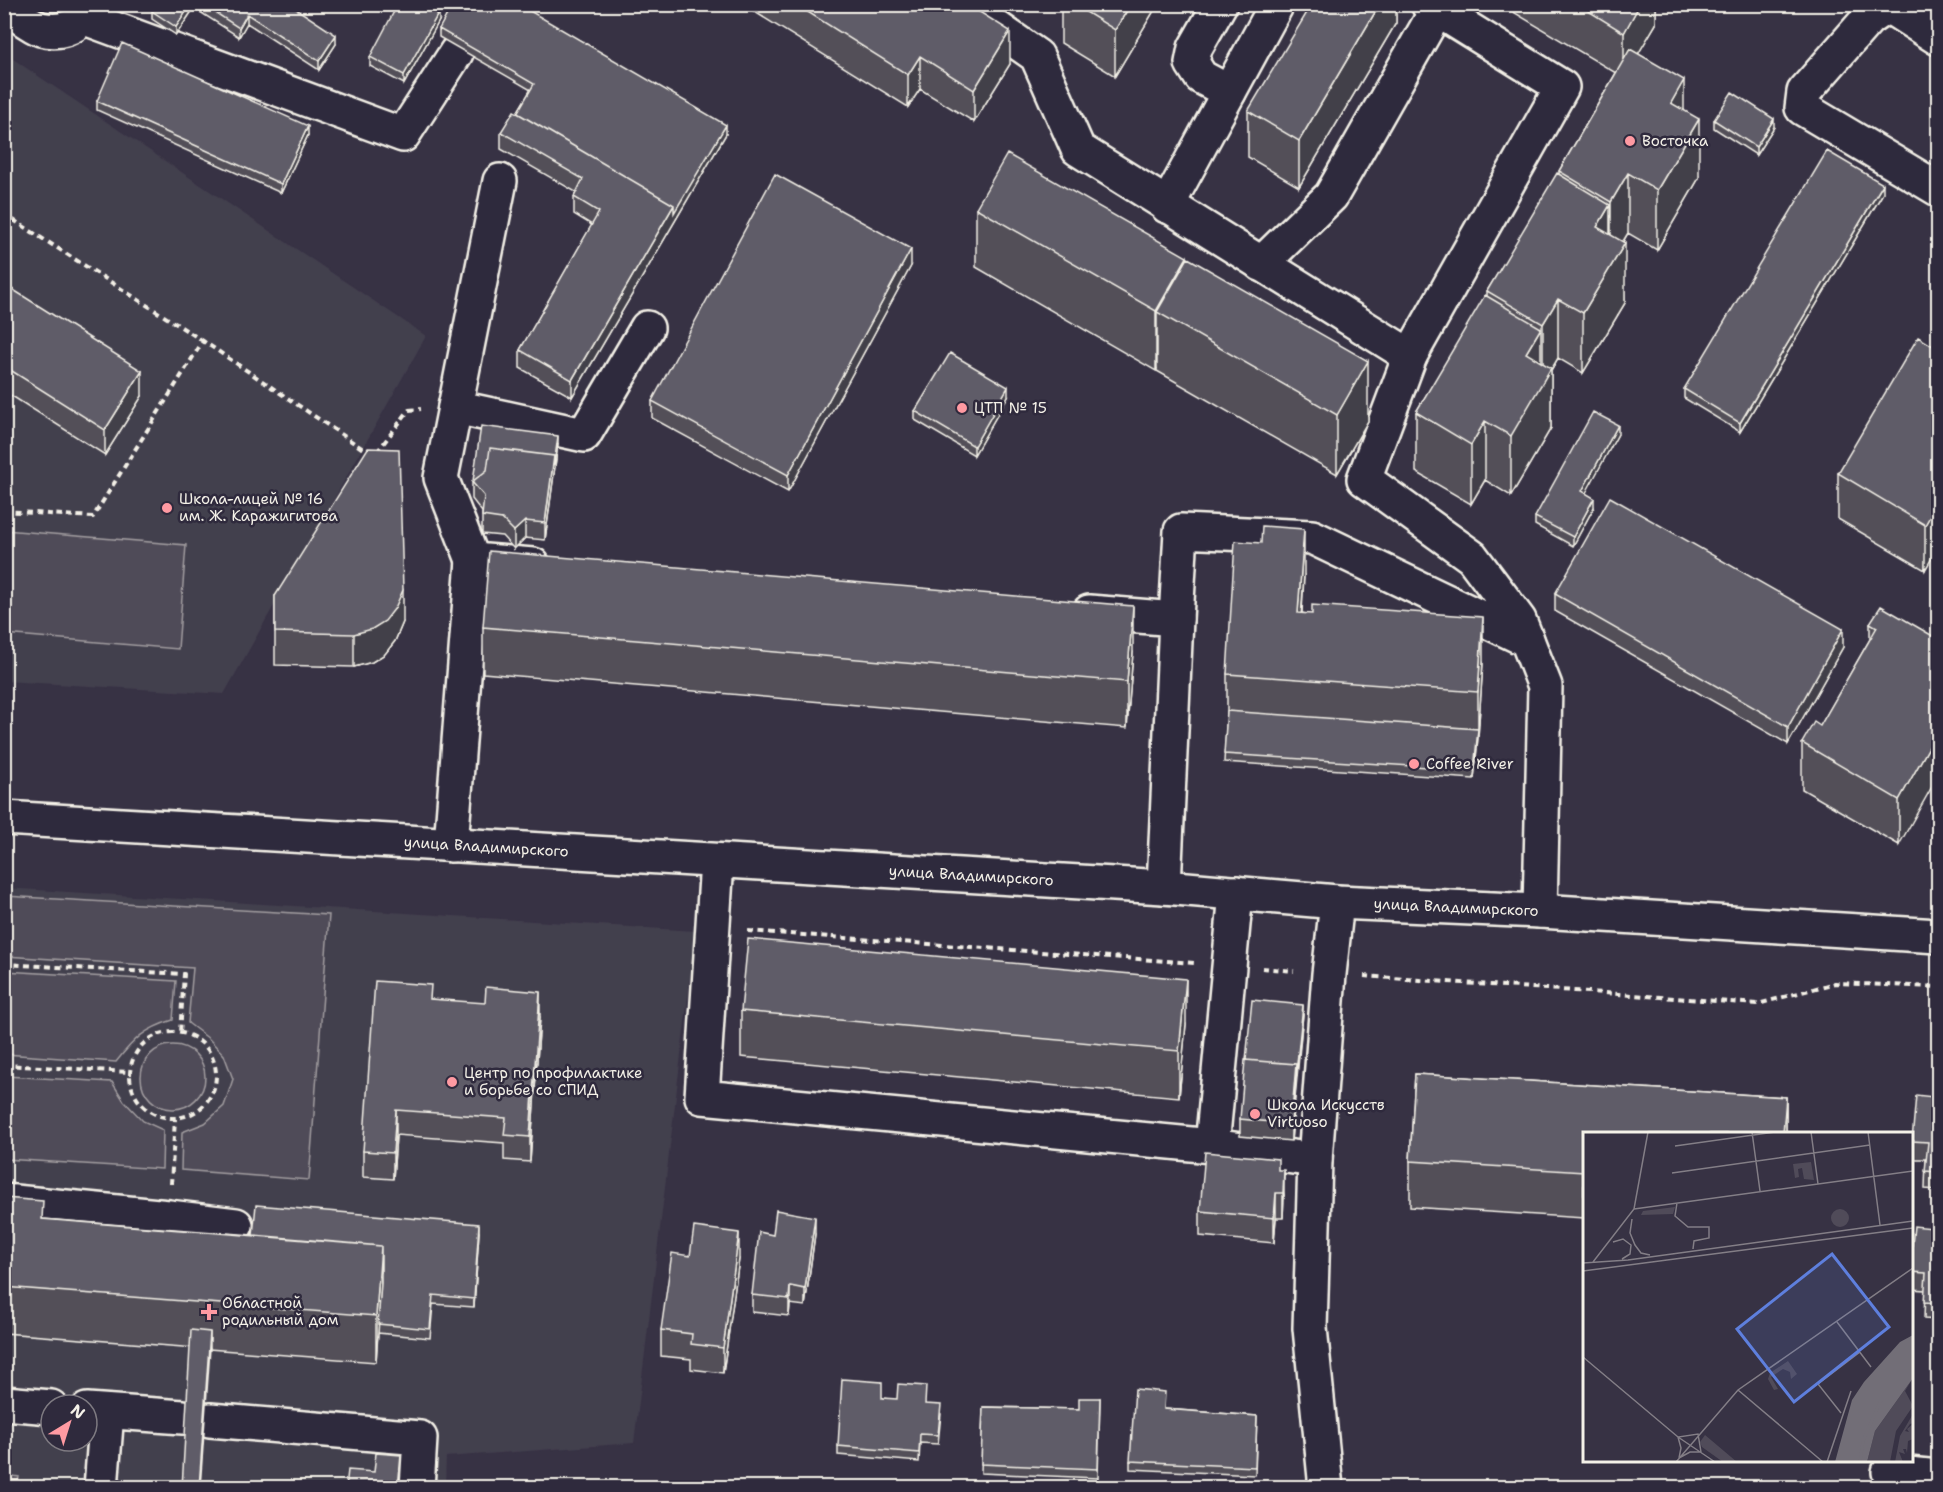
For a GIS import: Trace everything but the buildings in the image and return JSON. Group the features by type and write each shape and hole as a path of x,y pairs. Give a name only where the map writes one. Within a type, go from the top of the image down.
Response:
{"street":[{"path":"1220,4 1195,48 1192,63 1201,76 1229,92"},
{"path":"1167,206 1277,4"},
{"path":"1938,38 1886,5 1868,19 1804,92 1802,108 1938,189"},
{"path":"4,6 40,29 64,31 89,11 403,135 456,52"},
{"path":"969,6 1037,56 1078,149 1410,356"},
{"path":"1261,264 1331,196 1432,7 1562,87 1410,356 1364,479 1473,557 1519,620 1545,686 1540,912"},
{"path":"451,845 473,560 441,478 500,181"},
{"path":"455,407 584,435 647,328"},
{"path":"1164,887 1181,531 1312,537 1527,640"},
{"path":"473,560 568,568"},
{"path":"1056,609 1176,619"},
{"name":"улица Владимирского","path":"4,818 1164,887 1337,902 1938,936"},
{"path":"717,861 702,1097 1212,1146 1315,1160"},
{"path":"1212,1146 1236,893"},
{"path":"1326,1488 1310,1328 1315,1160 1329,974 1337,902"},
{"path":"4,1202 236,1225"},
{"path":"4,1403 39,1406"},
{"path":"99,1411 420,1438 417,1488"},
{"path":"99,1453 100,1488"},
{"path":"1889,1472 1938,1477"}],"path":[{"path":"4,213 203,341 373,456 409,410 455,407"},
{"path":"4,511 93,517 203,341"},
{"path":"4,964 184,974 180,1033"},
{"path":"165,1033 193,1036 205,1045 213,1057 217,1071 216,1085 211,1098 201,1109 189,1116 175,1119 161,1117 148,1110 138,1100 131,1087 130,1072 133,1059 141,1046 165,1033"},
{"path":"4,1065 130,1072"},
{"path":"169,1217 175,1119"}],"shaded area":[{"name":"Школа-лицей № 16 им. Ж. Каражигитова","path":"4,53 426,336 224,694 5,681"},
{"path":"4,530 186,545 178,649 5,634"},
{"path":"4,888 696,931 634,1443 446,1457 445,1487 5,1487"},
{"path":"5,896 329,915 309,1180 181,1170 182,1132 205,1123 224,1106 233,1079 224,1055 209,1039 188,1023 193,968 5,956"},
{"path":"4,971 176,981 173,1020 141,1035 116,1062 5,1054"},
{"path":"173,1045 196,1054 205,1077 196,1100 173,1109 150,1100 141,1077 150,1054"},
{"path":"5,1076 112,1082 124,1101 143,1121 163,1130 162,1169 5,1159"},
{"path":"5,1475 19,1477 17,1487 5,1487"}],"place":[{"name":"Восточка","path":"1630,141"},
{"name":"ЦТП № 15","path":"962,408"},
{"name":"Школа-лицей № 16 им. Ж. Каражигитова","path":"167,508"},
{"name":"Coffee River","path":"1414,764"},
{"name":"Центр по профилактике и борьбе со СПИД","path":"452,1082"},
{"name":"Школа Искусств Virtuoso","path":"1255,1114"},
{"name":"Областной родильный дом","path":"209,1312"}]}
